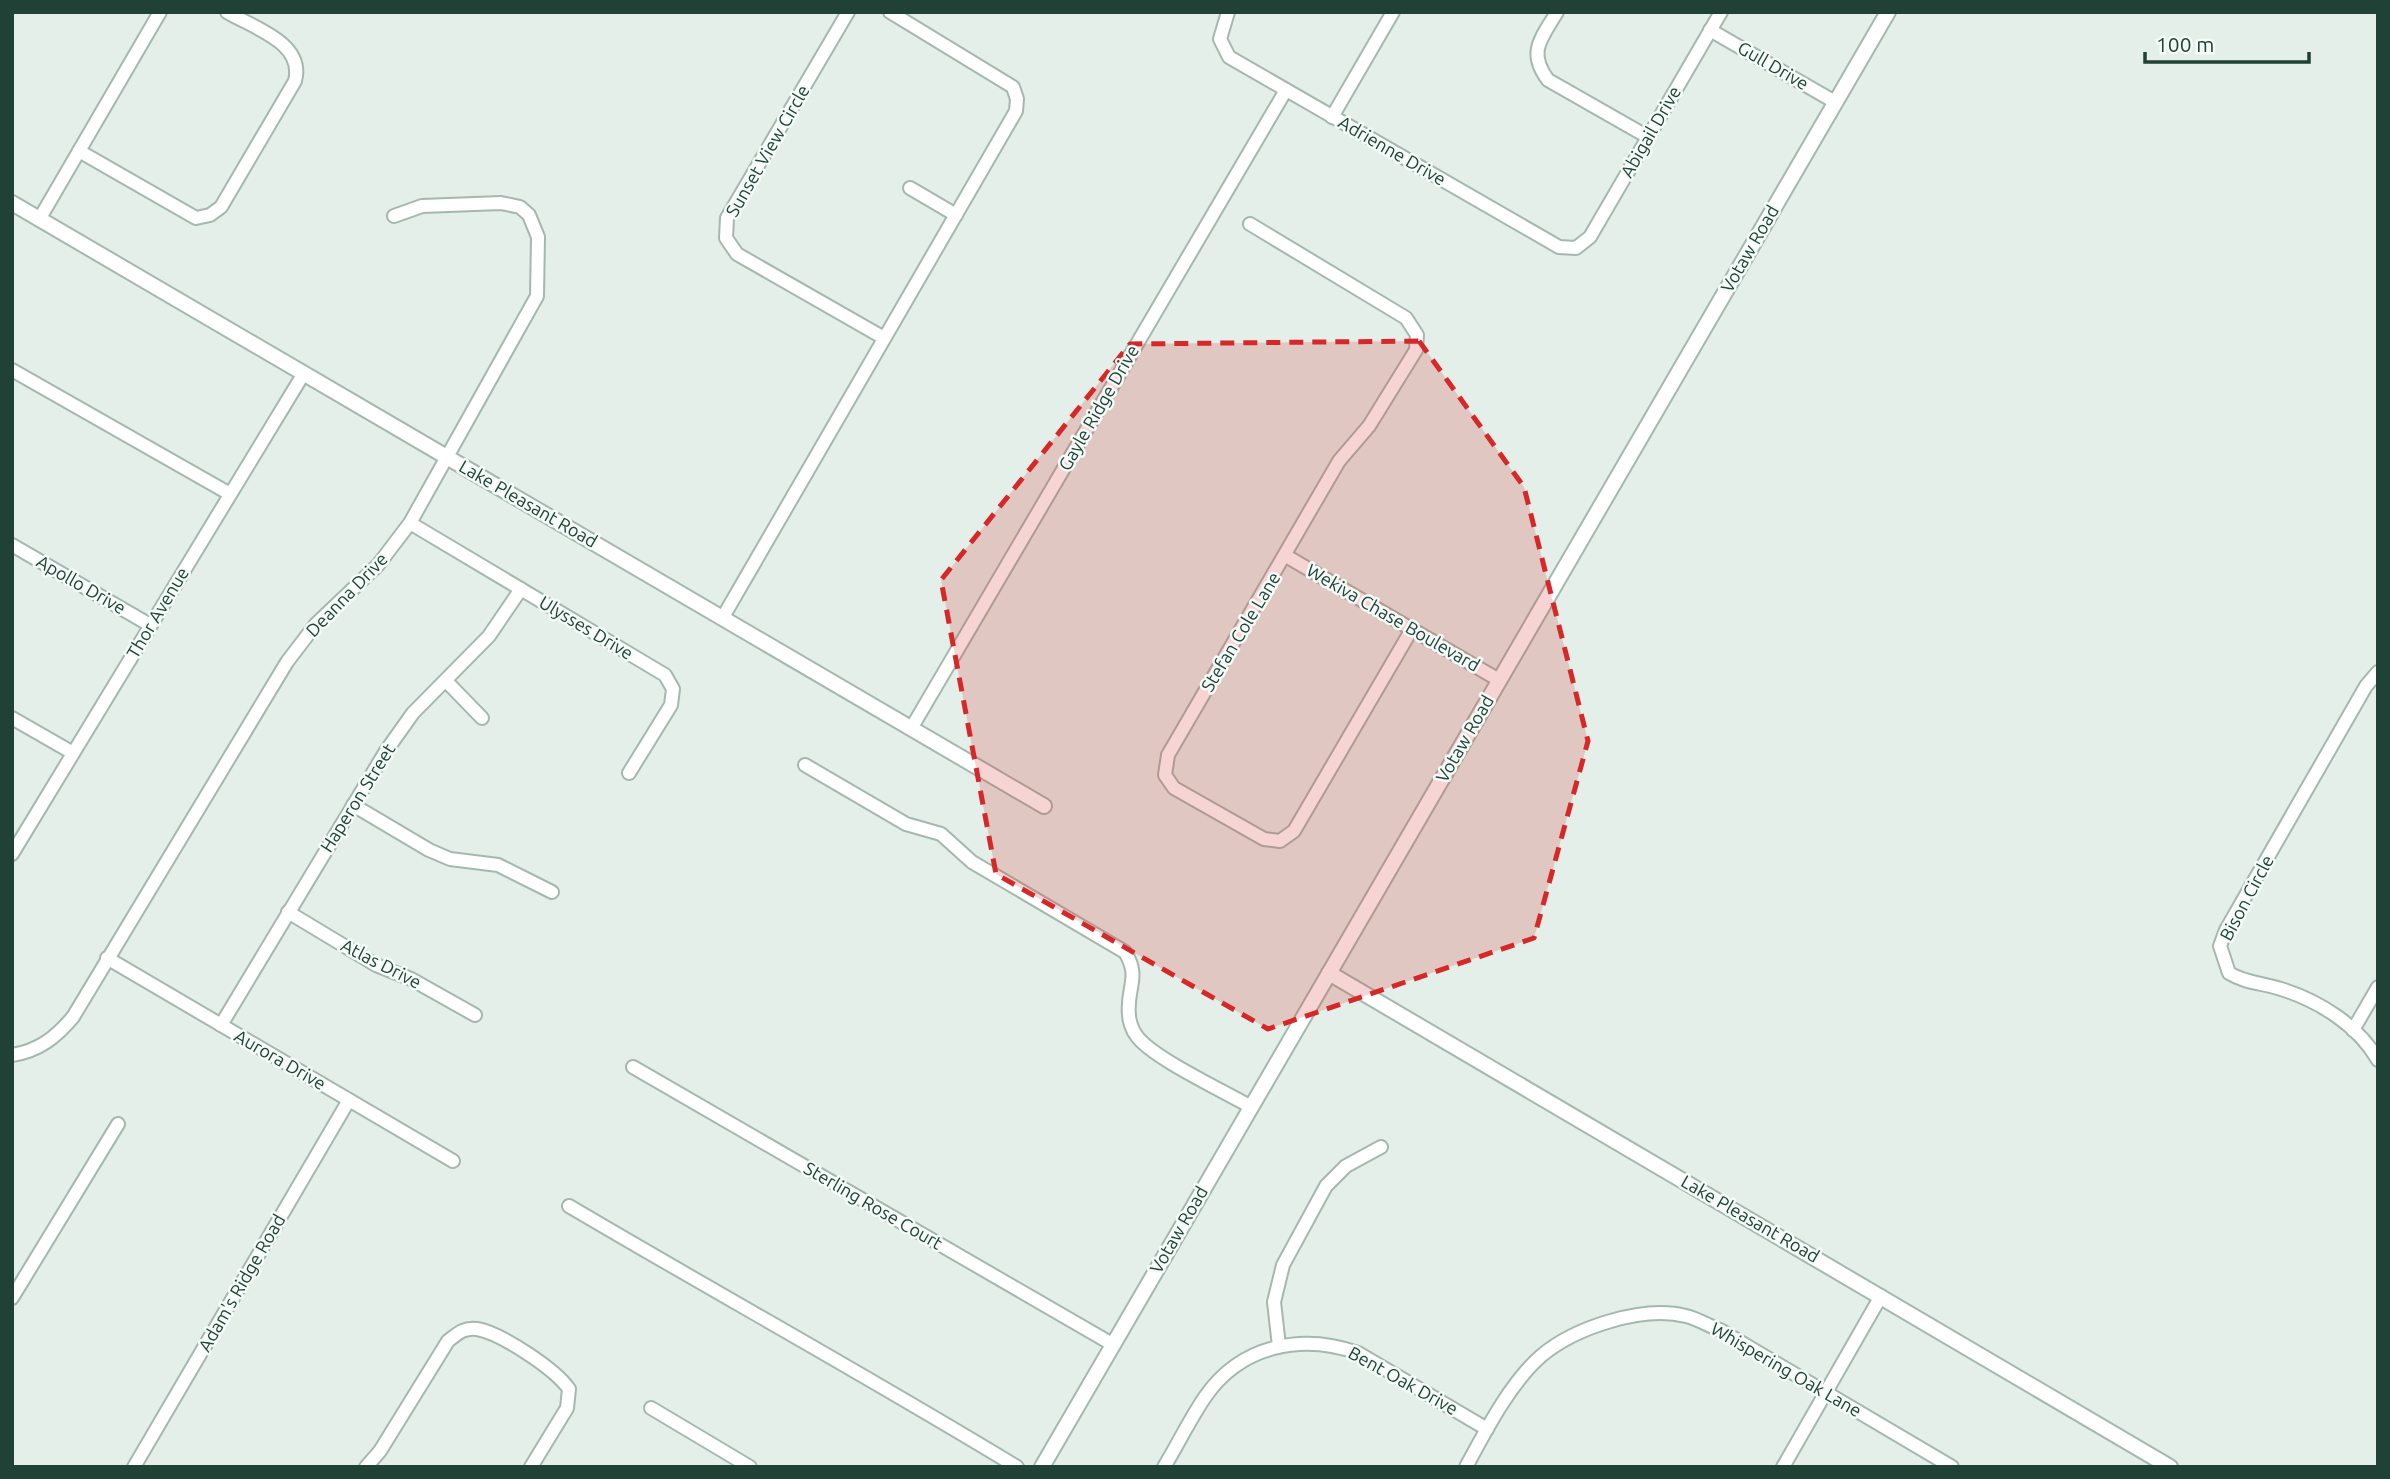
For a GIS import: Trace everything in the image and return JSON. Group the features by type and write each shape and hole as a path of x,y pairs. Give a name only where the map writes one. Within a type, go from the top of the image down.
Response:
{"street":[{"path":"40,218 160,12"},
{"path":"79,151 196,218 210,215 221,207 295,81 298,70 295,58 287,46 228,12"},
{"name":"Sunset View Circle","path":"848,12 727,218 726,238 737,254 884,338"},
{"path":"723,617 1016,111 1017,99 1013,87 890,12"},
{"name":"Adrienne Drive","path":"1228,12 1220,39 1229,57 1559,247 1576,248"},
{"path":"1332,117 1393,12"},
{"path":"1557,12 1537,47 1536,64 1548,80 1648,137"},
{"name":"Abigail Drive","path":"1576,248 1590,237 1721,12"},
{"name":"Votaw Road","path":"1042,1467 1888,12"},
{"name":"Gull Drive","path":"1710,30 1835,102"},
{"name":"Gayle Ridge Drive","path":"912,727 1286,90"},
{"path":"910,188 956,215"},
{"name":"Lake Pleasant Road","path":"12,203 1044,806"},
{"name":"Deanna Drive","path":"12,1055 29,1052 57,1035 73,1017 287,662 316,624 378,565 410,523 446,456 523,327 537,296 538,237 529,215 510,204 422,206 394,216"},
{"name":"Stefan Cole Lane","path":"1250,224 1406,318 1417,335 1416,350 1369,426 1339,461 1168,755 1165,775 1174,788 1264,839 1280,841 1294,831 1412,629"},
{"path":"12,370 230,494"},
{"name":"Thor Avenue","path":"12,854 304,373"},
{"name":"Ulysses Drive","path":"410,523 665,675 673,689 671,705 629,773"},
{"name":"Apollo Drive","path":"12,545 150,625"},
{"name":"Wekiva Chase Boulevard","path":"1286,556 1499,680"},
{"name":"Haperon Street","path":"220,1026 353,805 413,713 489,636 521,589"},
{"name":"Bison Circle","path":"2378,672 2366,686 2246,895 2220,946 2229,973 2237,978 2306,999 2353,1030 2378,1060"},
{"path":"446,681 482,718"},
{"path":"12,718 73,753"},
{"path":"805,765 906,824 941,834 972,862 1125,952 1132,964 1134,978 1128,1008 1136,1035 1150,1049 1251,1107"},
{"path":"353,805 429,850 450,859 498,865 552,892"},
{"name":"Atlas Drive","path":"288,912 376,965 411,979 475,1015"},
{"name":"Aurora Drive","path":"107,958 453,1161"},
{"name":"Lake Pleasant Road","path":"1329,973 2170,1467"},
{"path":"2353,1030 2378,987"},
{"name":"Sterling Rose Court","path":"633,1067 1112,1344"},
{"name":"Adam's Ridge Road","path":"134,1467 349,1100"},
{"path":"12,1298 118,1124"},
{"path":"1279,1346 1274,1302 1283,1265 1326,1186 1346,1166 1381,1147"},
{"path":"569,1206 743,1309 861,1373 1017,1467"},
{"path":"1783,1467 1881,1296"},
{"name":"Whispering Oak Lane","path":"1466,1467 1487,1429 1540,1357 1572,1335 1617,1318 1685,1315 1720,1330 1952,1467"},
{"path":"366,1467 380,1451 448,1341 461,1330 476,1329 492,1334 551,1370 569,1389 568,1408 531,1467"},
{"name":"Bent Oak Drive","path":"1164,1467 1205,1396 1224,1375 1246,1360 1279,1346 1309,1341 1337,1345 1359,1353 1487,1429"},
{"path":"651,1408 750,1467"}],"highlighted area":[{"path":"1419,341 1524,487 1588,741 1534,938 1268,1029 996,874 941,580 1130,344"}]}
